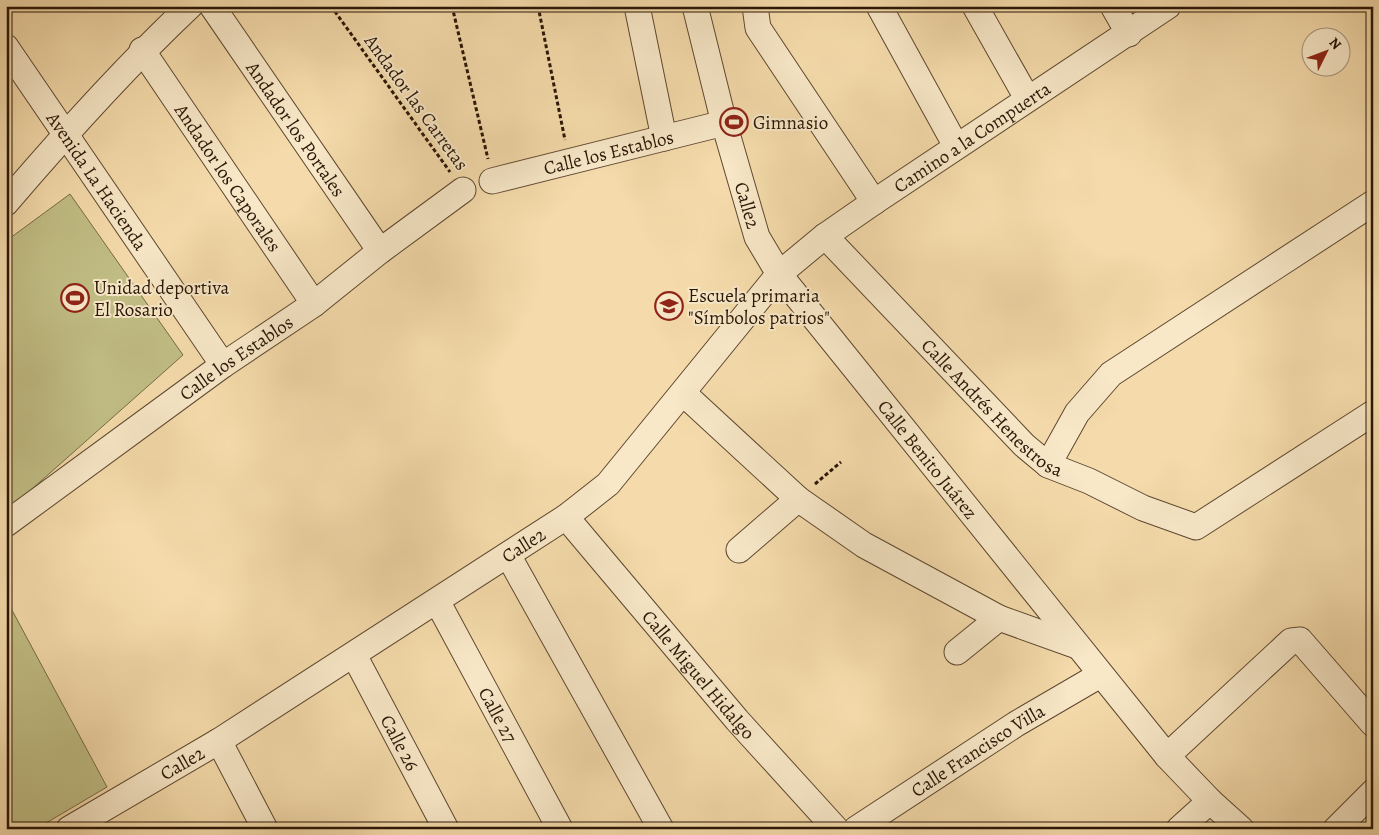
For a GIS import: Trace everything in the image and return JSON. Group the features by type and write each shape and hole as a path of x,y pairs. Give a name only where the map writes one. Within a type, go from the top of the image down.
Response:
{"street":[{"path":"6,203 65,133 142,50 190,6"},
{"name":"Andador los Portales","path":"212,6 380,250"},
{"path":"637,6 664,138"},
{"name":"Calle2","path":"71,828 219,741 566,517 608,484 779,274 757,236 724,123 695,6"},
{"path":"755,6 758,28 874,202"},
{"path":"878,6 956,146"},
{"path":"975,6 1027,98"},
{"path":"1113,6 1129,34"},
{"name":"Camino a la Compuerta","path":"779,274 824,236 1027,98 1129,34 1168,6"},
{"name":"Avenida La Hacienda","path":"6,47 224,366"},
{"name":"Andador los Caporales","path":"142,50 314,304"},
{"name":"Calle los Establos","path":"492,181 724,123"},
{"name":"Calle los Establos","path":"6,524 224,366 314,304 380,250 463,190"},
{"path":"1048,465 1077,413 1110,374 1373,203"},
{"name":"Calle Andrés Henestrosa","path":"824,236 1024,445 1048,465 1089,481 1143,508 1196,526 1373,413"},
{"name":"Calle Benito Juárez","path":"779,274 1167,756 1210,802 1241,829"},
{"path":"683,393 798,500 864,544 999,618 1077,646"},
{"path":"739,550 798,500"},
{"name":"Calle Miguel Hidalgo","path":"566,517 737,720 836,829"},
{"path":"508,555 661,829"},
{"name":"Calle 27","path":"437,600 560,829"},
{"path":"957,652 999,618"},
{"path":"1167,756 1291,641 1300,640 1373,724"},
{"name":"Calle 26","path":"354,655 446,829"},
{"name":"Calle Francisco Villa","path":"856,829 1016,724 1100,675"},
{"path":"219,741 265,829"},
{"path":"1336,829 1373,792"},
{"path":"1179,829 1210,802"}],"path":[{"name":"Andador las Carretas","path":"331,6 463,190"},
{"path":"452,6 492,181"},
{"path":"538,6 570,161"},
{"path":"798,500 841,462"}],"shaded area":[{"name":"Unidad deportiva El Rosario","path":"70,194 183,355 6,512 6,241"},
{"path":"6,599 107,787 36,829 6,829"}],"place":[{"name":"Gimnasio","path":"734,122"},
{"name":"Unidad deportiva El Rosario","path":"75,298"},
{"name":"Escuela primaria \"Símbolos patrios\"","path":"669,306"}]}
